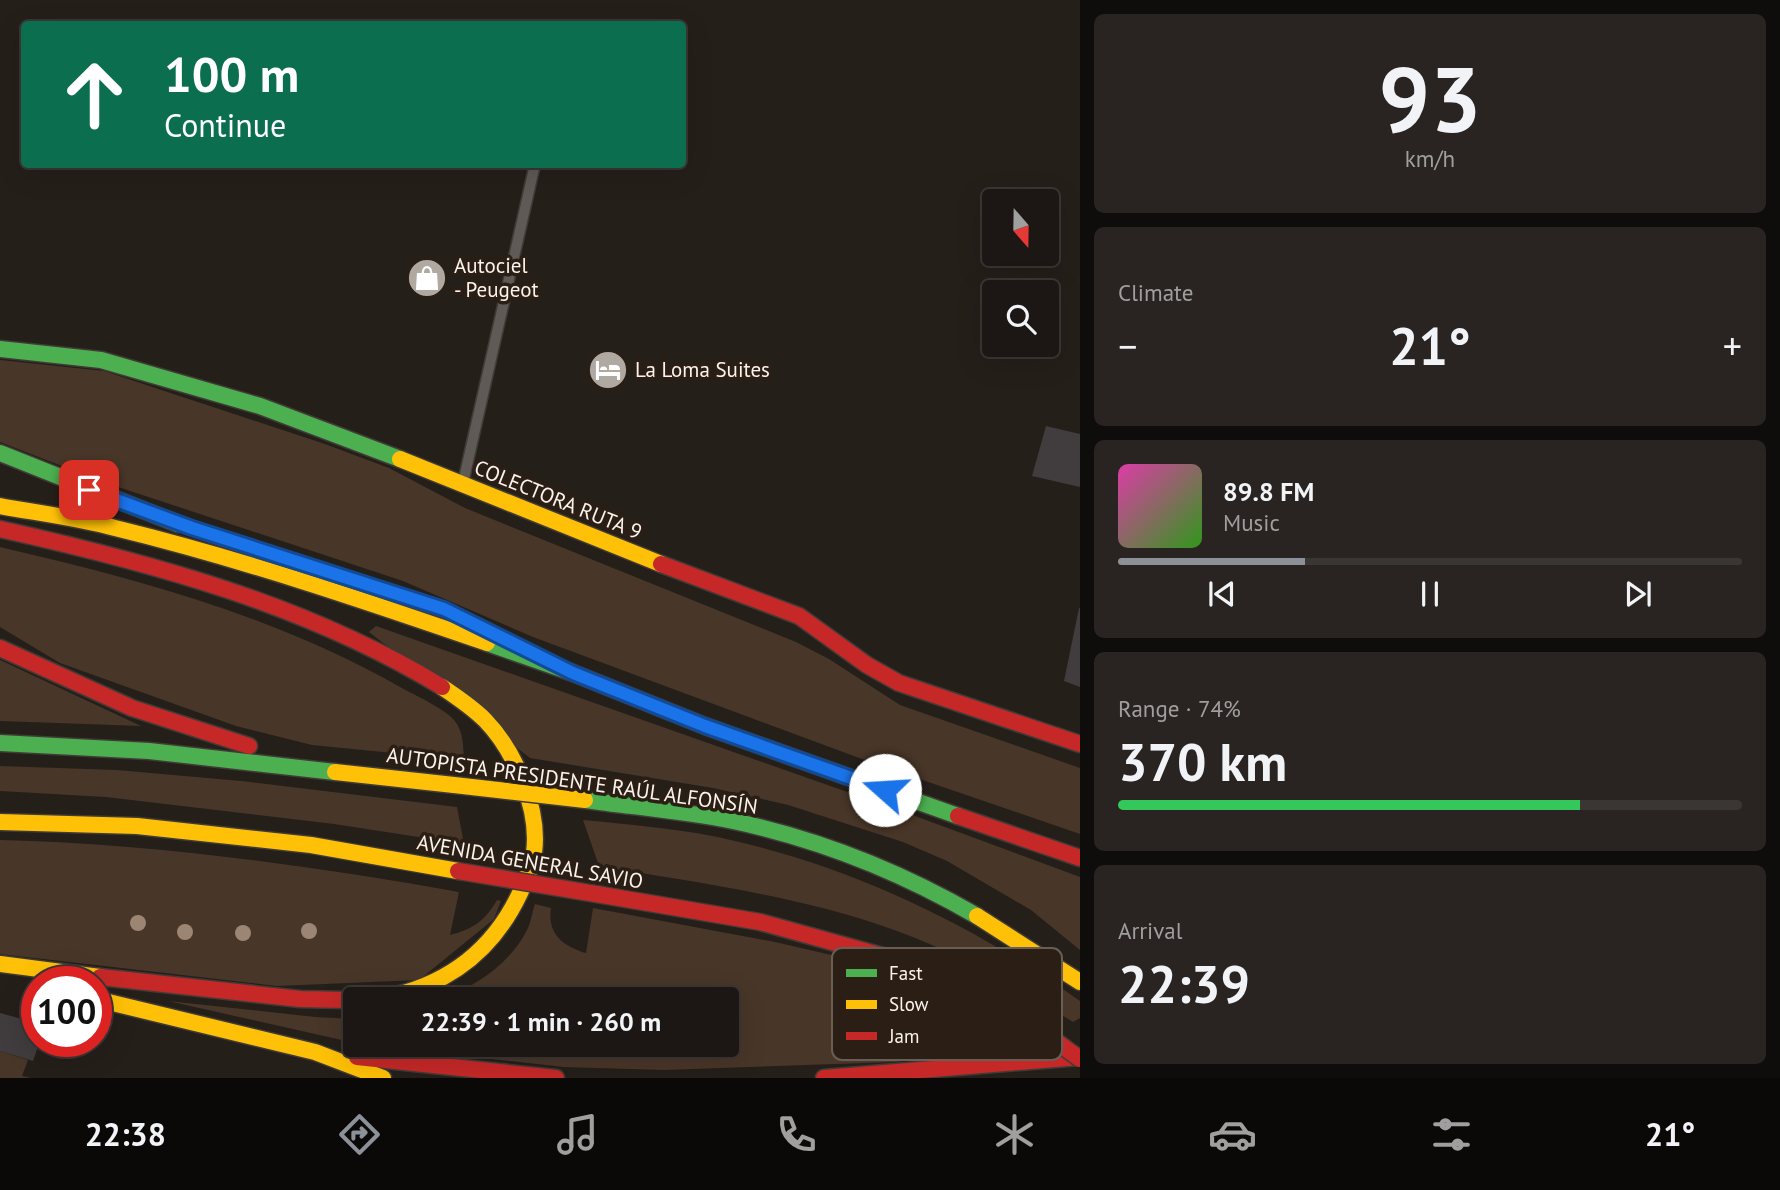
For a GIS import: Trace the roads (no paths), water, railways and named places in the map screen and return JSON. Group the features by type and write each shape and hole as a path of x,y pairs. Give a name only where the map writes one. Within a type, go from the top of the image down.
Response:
{"main road":[{"name":"COLECTORA RUTA 9","path":"0,349 101,360 260,406 632,553 799,615 867,665 900,683 1080,744"},
{"path":"0,453 192,528"},
{"path":"0,506 91,522 200,550 357,598 573,673 731,735 1080,858"},
{"path":"0,529 124,559 191,579 298,617 368,647 429,680 470,707 499,738 510,757 530,811 534,850 530,869 511,913 483,951 457,972 391,996 346,999 254,995 0,964"},
{"path":"253,549 328,572"},
{"path":"456,615 573,673"},
{"path":"0,648 131,708 316,768"},
{"path":"0,743 149,751 316,768"},
{"name":"AUTOPISTA PRESIDENTE RAÚL ALFONSÍN","path":"316,768 735,821 848,856 904,878 992,923 1029,948"},
{"name":"AVENIDA GENERAL SAVIO","path":"0,822 164,829 311,845 760,922 859,948"},
{"name":"AUTOPISTA PRESIDENTE RAÚL ALFONSÍN","path":"1062,970 1080,982"},
{"path":"112,1003 315,1052 383,1078"},
{"name":"AVENIDA GENERAL SAVIO","path":"1062,1045 1080,1058"},
{"path":"315,1052 556,1078"},
{"path":"1062,1059 1080,1058"},
{"path":"824,1078 1054,1060"}],"lane":[{"path":"463,484 534,168"}],"place":[{"name":"Autociel - Peugeot","path":"427,278"},
{"name":"La Loma Suites","path":"608,370"}]}
